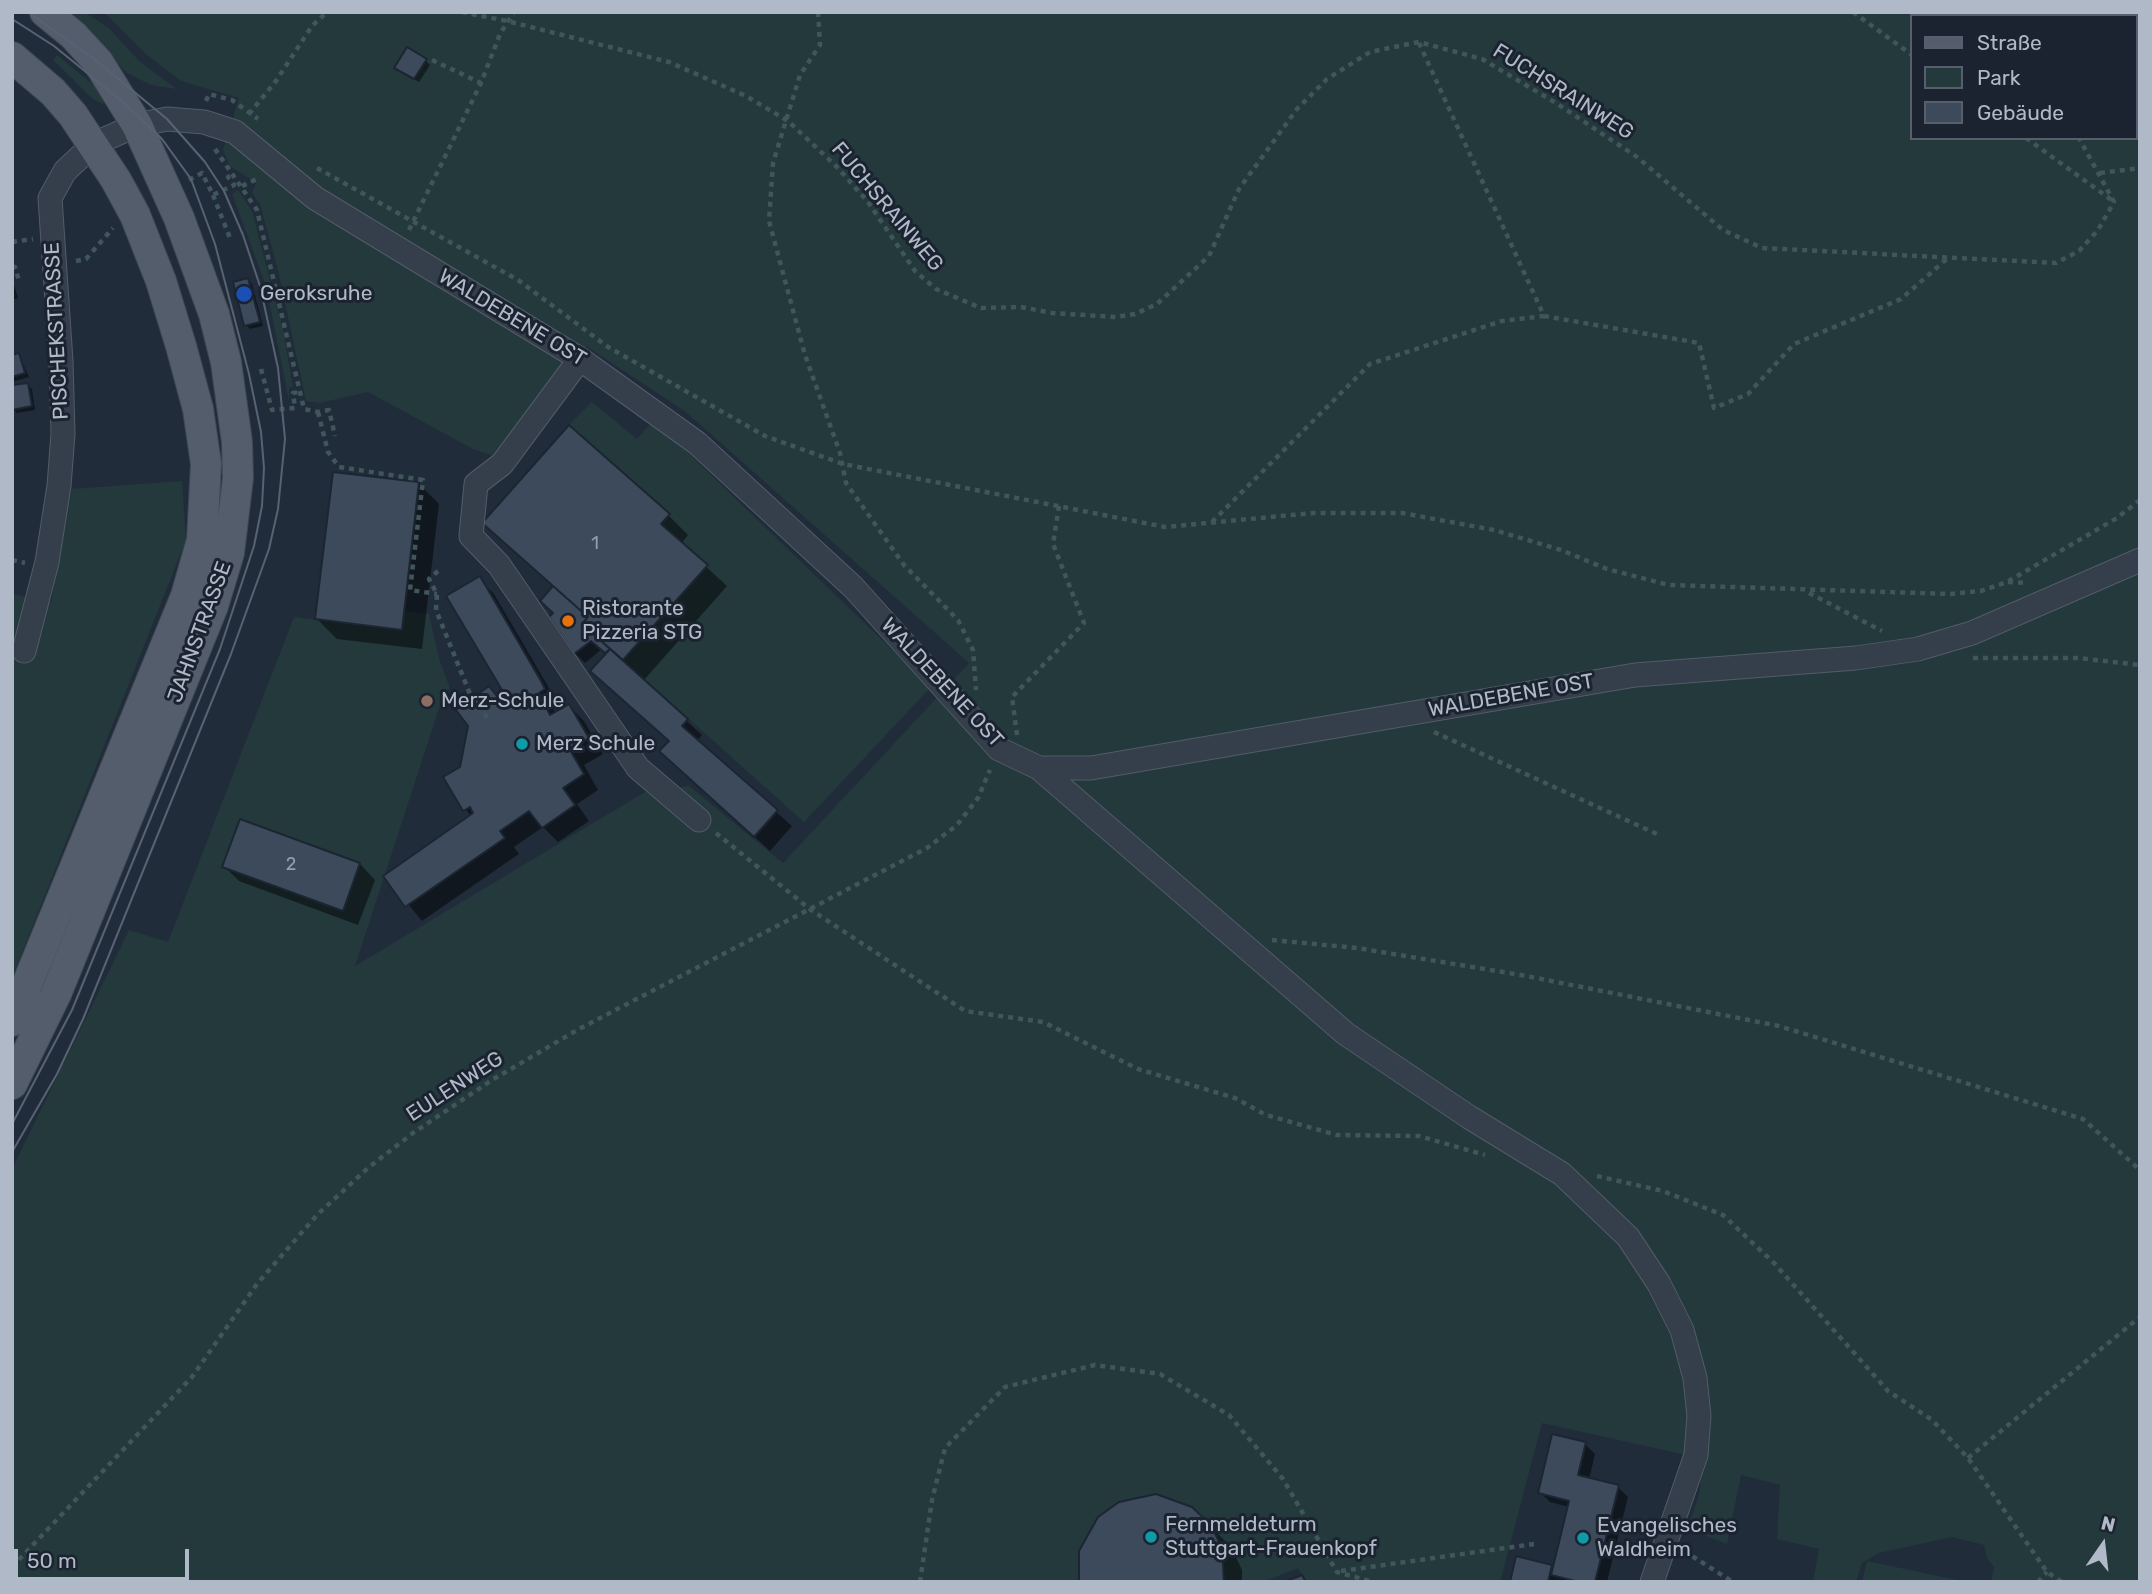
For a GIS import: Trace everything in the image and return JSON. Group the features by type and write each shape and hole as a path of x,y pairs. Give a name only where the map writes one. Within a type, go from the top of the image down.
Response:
{"main road":[{"path":"45,12 74,35 98,62 136,125"},
{"path":"12,57 53,92 94,144"},
{"name":"JAHNSTRASSE","path":"12,1084 56,994 190,665 229,553 236,513 237,442 226,362 214,314 179,218 136,125"},
{"name":"JAHNSTRASSE","path":"12,1021 183,606 202,540 206,464 198,409 161,281 135,215 94,144"}],"street":[{"name":"WALDEBENE OST","path":"94,144 136,125 178,120 212,124 235,132 338,214 580,359 697,443 853,587 976,719 999,748 1039,768 1091,768 1634,675 1856,658 1918,649 1972,633 2140,560"},
{"name":"PISCHEKSTRASSE","path":"24,651 47,562 60,486 62,386 50,198 65,171 94,144"},
{"path":"580,359 502,464 476,484 471,536 499,565 638,768 699,820"},
{"path":"1039,768 1346,1034 1469,1117 1562,1174 1628,1237 1659,1284 1682,1330 1695,1378 1699,1416 1696,1455 1652,1582"}],"path":[{"path":"235,132 276,81 312,26 327,12"},
{"name":"FUCHSRAINWEG","path":"462,12 507,21 690,70 746,96 788,121 836,166 874,211 915,271 936,289 981,308 1021,307 1116,317 1135,314 1157,304 1209,256 1239,189 1297,109 1327,79 1370,52 1419,42 1482,59 1556,103 1637,157 1705,216 1741,240 1762,248 2056,263 2079,251 2098,230 2114,202"},
{"path":"414,220 481,82 507,21 514,12"},
{"path":"818,12 820,45 800,75 773,163 769,221 805,355 843,464 846,483 904,565 958,620 973,650 977,680 976,719"},
{"path":"1853,12 1910,54"},
{"path":"1419,42 1544,316"},
{"path":"432,60 481,82"},
{"path":"209,93 239,104 260,121"},
{"path":"2029,140 2114,202"},
{"path":"2080,140 2114,202"},
{"path":"310,165 414,220 518,280 608,347 765,436 843,464 1166,527 1313,513 1402,513 1505,533 1561,550 1607,569 1669,585 1908,595 1981,590 2007,582 2117,518 2140,500"},
{"path":"2100,173 2140,168"},
{"path":"232,175 257,210 288,329 304,409 318,412 328,410 335,436"},
{"path":"213,195 230,238"},
{"path":"55,265 86,259 117,223 135,215"},
{"path":"1212,522 1370,364 1502,321 1544,316 1699,343 1714,408 1748,394 1794,344 1901,299 1950,256"},
{"path":"12,268 15,267 19,281"},
{"path":"261,369 272,410 295,408 293,393 300,392"},
{"path":"318,412 328,452 339,467 423,480 410,590 437,594"},
{"path":"1039,768 1017,734 1012,697 1084,623 1053,544 1059,506"},
{"path":"438,571 429,579 437,594 436,610 470,694 488,719"},
{"path":"1806,591 1918,649"},
{"path":"1964,658 2078,658 2140,665"},
{"path":"1405,713 1414,723 1659,835"},
{"name":"EULENWEG","path":"12,1567 192,1377 257,1284 317,1215 368,1168 435,1118 579,1029 927,848 957,825 978,798 999,748"},
{"path":"699,820 811,909 965,1011 1043,1022 1138,1069 1235,1098 1278,1118 1337,1135 1419,1136 1497,1158"},
{"path":"1261,932 1272,940 1357,948 1521,975 1779,1026 2083,1119 2140,1171"},
{"path":"1562,1174 1606,1177 1652,1188 1723,1215 1774,1263 1888,1391 1932,1420 1968,1458 2047,1572 2062,1582"},
{"path":"1968,1458 2140,1317"},
{"path":"920,1582 932,1500 945,1448 1005,1387 1095,1365 1160,1374 1229,1415 1283,1479 1337,1572 1373,1582"},
{"path":"1665,1540 1733,1582"},
{"path":"1337,1572 1534,1544"},
{"path":"2038,1582 2047,1572"}],"green space":[{"path":"67,12 84,12 109,28 140,62 177,89 151,85 127,73"},
{"path":"104,12 2140,12 2140,1582 1991,1582 1994,1567 1987,1558 1984,1545 1952,1537 1879,1553 1862,1563 1856,1582 1813,1582 1819,1549 1777,1539 1780,1485 1741,1475 1727,1544 1688,1529 1699,1494 1704,1459 1542,1423 1500,1582 1306,1582 1298,1568 1263,1582 12,1582 12,1169 129,930 168,942 294,617 401,629 404,611 429,614 440,662 450,688 444,693 355,966 645,792 689,786 783,863 969,663 686,412 586,346 502,459 473,449 368,392 320,403 306,401 278,270 260,204 252,193 256,183 230,166 223,150 239,98 181,81 147,55"},
{"path":"57,55 96,87 105,100 103,104 94,100 53,60"},
{"path":"238,190 252,211 283,330 293,386 289,389 289,401 266,286 232,194"},
{"path":"592,402 637,439 654,420 931,687 804,822 623,660 707,565 661,524 669,513 569,425"},
{"path":"182,481 186,540 12,978 12,594 51,602 72,489"},
{"path":"1867,1561 1967,1582 1862,1582"}],"building":[{"path":"407,47 427,59 414,79 394,68"},
{"path":"248,278 260,322 244,326 233,282"},
{"path":"19,353 25,373 12,377 12,355"},
{"path":"28,383 32,406 12,410 12,385"},
{"path":"569,425 670,514 661,524 708,565 623,660 582,624 588,617 482,523"},
{"path":"333,472 419,482 402,630 315,619"},
{"name":"Merz Schule","path":"480,576 541,681 545,689 539,693 550,715 569,704 589,738 570,750 584,774 563,788 575,805 542,828 529,811 500,831 505,838 405,907 383,876 473,813 470,807 463,811 443,777 460,767 468,726 456,710 489,686 496,695 502,690 446,596"},
{"name":"Ristorante Pizzeria STG","path":"553,586 588,617 582,624 610,649 605,653 591,641 574,654 549,617 553,613 540,601"},
{"path":"610,649 688,719 682,726 778,810 754,837 659,751 669,741 590,671"},
{"path":"240,819 360,863 343,911 222,867"},
{"name":"Evangelisches Waldheim","path":"1552,1434 1586,1442 1578,1475 1619,1485 1595,1582 1579,1582 1551,1575 1569,1501 1538,1493"},
{"name":"Fernmeldeturm Stuttgart-Frauenkopf","path":"1156,1494 1192,1507 1211,1525 1222,1548 1224,1582 1079,1582 1079,1551 1098,1517 1119,1502"},
{"path":"1516,1556 1552,1565 1548,1582 1510,1582"},
{"path":"1302,1575 1306,1582 1284,1582 1289,1580"}],"tram line":[{"path":"12,1152 57,1074 83,1019 231,654 269,549 278,509 285,439 278,368 260,286 243,235 224,191 205,162 167,119 98,62 28,12"},
{"path":"12,19 54,46 124,103 162,139 191,179 215,244 249,374 261,432 264,468 262,506 254,546 220,649 72,1010 12,1124"}],"place":[{"name":"Geroksruhe","path":"244,294"},
{"name":"Ristorante Pizzeria STG","path":"568,621"},
{"name":"Merz-Schule","path":"427,701"},
{"name":"Merz Schule","path":"522,744"},
{"name":"Fernmeldeturm Stuttgart-Frauenkopf","path":"1151,1537"},
{"name":"Evangelisches Waldheim","path":"1583,1538"}]}
